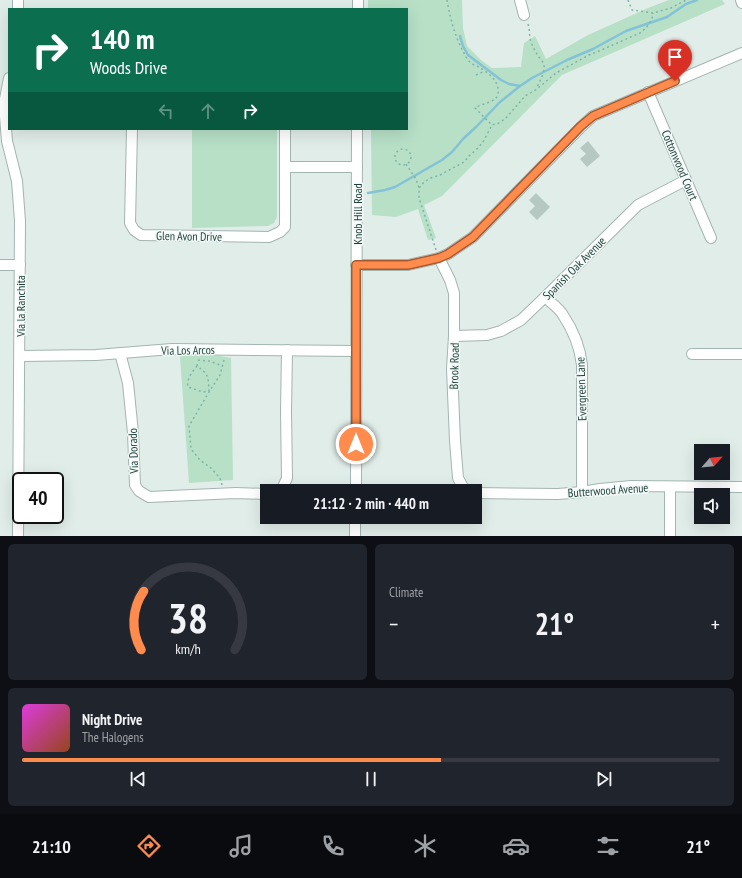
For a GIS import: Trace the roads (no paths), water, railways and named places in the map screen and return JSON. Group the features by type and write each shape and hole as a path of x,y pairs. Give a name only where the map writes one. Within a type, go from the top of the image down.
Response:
{"street":[{"path":"520,0 524,15"},
{"path":"356,265 408,265 439,258 448,254 473,237 581,126 593,116 742,53"},
{"name":"Via la Ranchita","path":"8,83 2,110 4,140 16,181 20,221 18,536"},
{"name":"Cottonwood Court","path":"648,92 711,238"},
{"name":"Glen Avon Drive","path":"132,130 130,222 134,230 141,235 269,237 280,232 285,227 285,130"},
{"name":"Knob Hill Road","path":"356,484 357,130"},
{"path":"285,167 357,167"},
{"name":"Spanish Oak Avenue","path":"454,336 486,335 501,331 521,320 638,205 686,180"},
{"name":"Brook Road","path":"439,258 450,280 454,293 452,369 455,441 458,478 461,484"},
{"path":"0,265 20,265"},
{"name":"Evergreen Lane","path":"545,297 563,314 576,339 581,355 582,492"},
{"name":"Via Los Arcos","path":"20,356 96,355 172,349 356,351"},
{"path":"284,484 287,478 287,350"},
{"name":"Via Dorado","path":"120,353 128,383 134,433 135,485 139,491 148,497 223,493 260,494"},
{"path":"692,354 742,354"},
{"name":"Butterwood Avenue","path":"482,494 558,494 631,486 742,487"},
{"path":"670,487 670,536"},
{"path":"355,524 355,536"}],"waterway":[{"path":"368,193 395,187 442,160 452,152 500,102 532,78 567,60 593,49 626,31 667,17 686,4 697,0"},
{"path":"460,36 468,55 501,80 509,84 520,86"}]}
